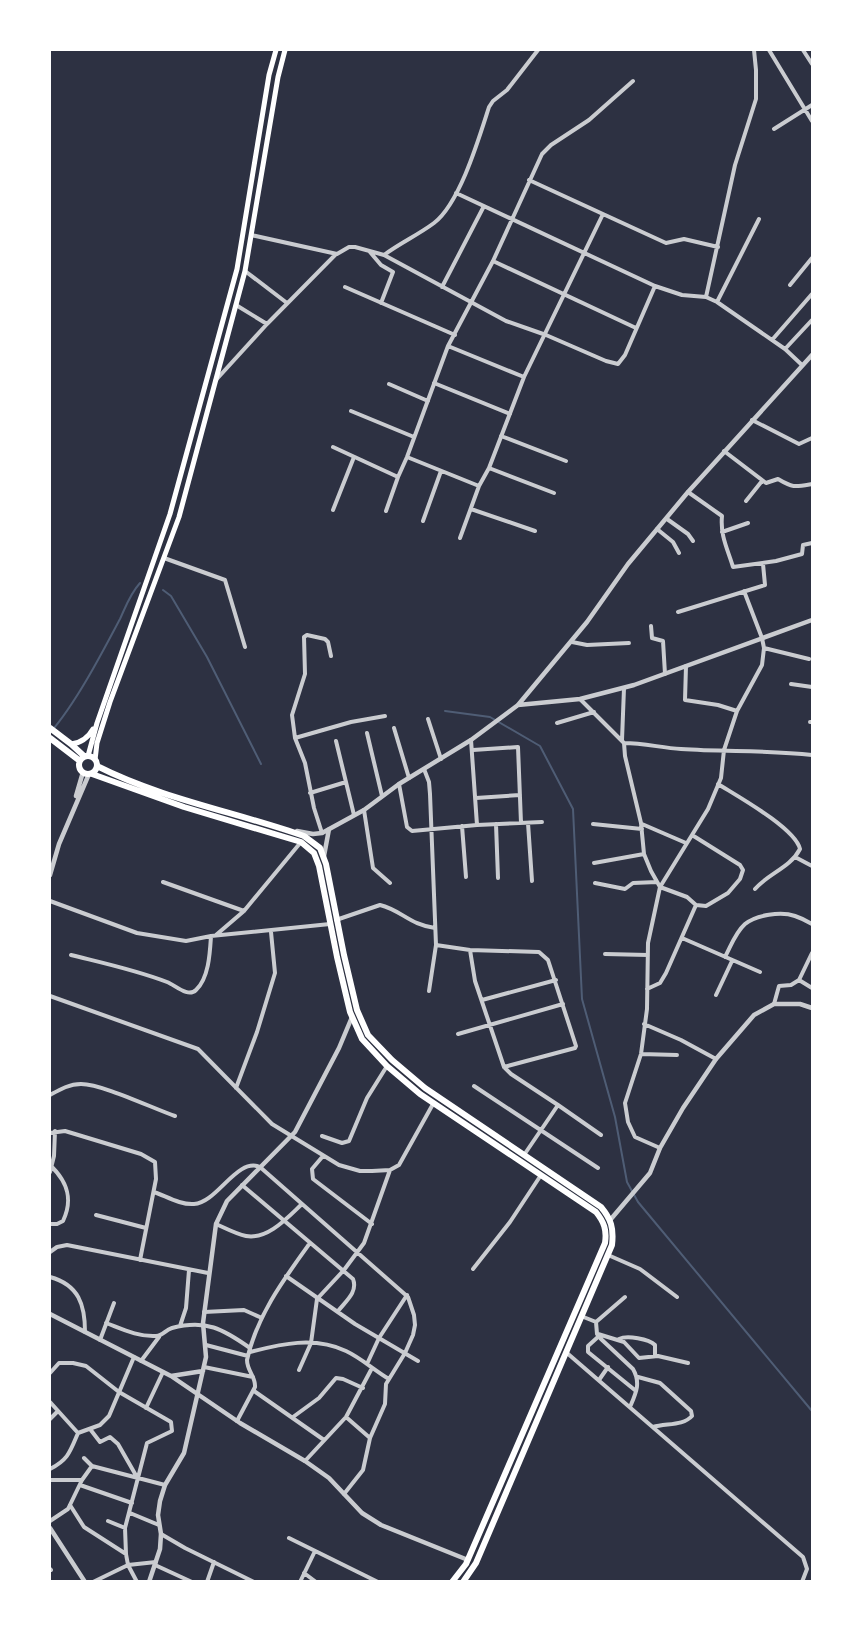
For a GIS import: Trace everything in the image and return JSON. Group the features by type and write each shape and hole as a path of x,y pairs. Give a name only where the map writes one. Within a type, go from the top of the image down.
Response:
{"main road":[{"path":"276,50 269,75 237,269 170,514 80,767 88,773 184,807 301,842 314,853 319,866 352,1017 362,1039 387,1066 434,1103 596,1212 604,1222 605,1243 468,1560 452,1581"},
{"path":"88,773 96,763 97,743 110,702 178,517 236,305 245,271 278,77 285,50"},
{"path":"71,744 86,738 97,723"},
{"path":"50,728 71,744 84,758"},
{"path":"50,738 117,776 304,836 320,848 357,1010 368,1035 392,1060 425,1088 601,1206 611,1219 614,1234 608,1255 476,1563 463,1581"}],"street":[{"path":"384,255 434,223 446,210 474,152 489,107 507,90 538,50"},
{"path":"706,297 735,165 756,99 754,50"},
{"path":"769,50 813,121"},
{"path":"803,50 813,64"},
{"path":"386,511 448,346 494,261 542,154 551,145 577,130 633,81"},
{"path":"774,129 813,105"},
{"path":"529,180 666,243 684,240 718,247"},
{"path":"456,193 655,286 682,295 706,297 717,302 785,349 802,365"},
{"path":"442,287 484,206"},
{"path":"460,538 524,376 546,335 603,214"},
{"path":"717,302 759,219"},
{"path":"251,236 337,254"},
{"path":"215,382 287,303 337,254 349,248 384,255 506,321 618,364 625,355 655,286"},
{"path":"370,252 381,265 393,272 381,303"},
{"path":"790,285 813,258"},
{"path":"494,261 636,328"},
{"path":"245,271 287,303"},
{"path":"345,286 455,335"},
{"path":"772,340 813,294"},
{"path":"236,305 267,324"},
{"path":"785,349 813,320"},
{"path":"448,346 524,376"},
{"path":"280,828 313,834 322,833 364,810 399,784 471,740 518,705 572,642 628,564 688,492 802,365 810,362 813,355"},
{"path":"434,383 510,414"},
{"path":"389,384 428,401"},
{"path":"351,411 414,437"},
{"path":"752,420 799,444 813,438"},
{"path":"501,436 566,461"},
{"path":"333,447 398,477"},
{"path":"724,451 762,481 769,483 778,478 789,486 813,484"},
{"path":"333,510 354,457"},
{"path":"407,457 479,486"},
{"path":"489,468 554,493"},
{"path":"423,521 441,471"},
{"path":"746,501 762,481"},
{"path":"688,492 722,516 724,544 731,555 733,567 792,559 802,554 803,545 813,543"},
{"path":"471,509 535,531"},
{"path":"667,519 688,534 693,541"},
{"path":"722,532 748,523"},
{"path":"657,529 674,543 679,553"},
{"path":"164,558 225,580 245,647"},
{"path":"678,612 765,585 763,564"},
{"path":"660,1149 635,1137 628,1122 625,1103 641,1054 647,1009 648,943 660,887 708,809 721,778 724,750 737,711 762,665 764,648 762,638 744,591"},
{"path":"518,705 580,699 624,688 813,620"},
{"path":"651,626 651,636 663,641 664,674"},
{"path":"322,833 292,715 305,674 304,637 326,639 331,656"},
{"path":"572,642 588,645 629,643"},
{"path":"764,648 809,659"},
{"path":"686,666 685,700 718,705 737,711"},
{"path":"790,684 813,687"},
{"path":"624,688 623,742 642,826 644,854 660,887 687,897 696,905 706,906 728,893 740,879 743,870 740,865 692,835"},
{"path":"580,699 623,742 679,749 813,755"},
{"path":"557,723 595,712"},
{"path":"296,738 351,722 385,716"},
{"path":"428,719 441,759"},
{"path":"394,728 409,778"},
{"path":"367,733 382,796"},
{"path":"471,740 477,825"},
{"path":"336,741 354,816"},
{"path":"473,750 518,747 521,823"},
{"path":"424,769 429,782 436,945 429,991"},
{"path":"50,875 59,844 88,773"},
{"path":"310,793 346,782"},
{"path":"399,784 409,830 542,822"},
{"path":"718,784 778,823 799,844 800,849 795,857 787,865 764,879 755,889"},
{"path":"476,798 520,795"},
{"path":"364,810 373,868 390,883"},
{"path":"528,823 532,881"},
{"path":"496,824 498,878"},
{"path":"593,824 642,826 686,843"},
{"path":"462,826 466,877"},
{"path":"324,858 329,829"},
{"path":"71,955 164,981 191,993 202,981 214,936 244,911 301,842"},
{"path":"594,862 644,854"},
{"path":"795,857 813,866"},
{"path":"163,882 244,911"},
{"path":"595,883 625,889 633,883 657,882"},
{"path":"50,901 137,933 186,941 330,924"},
{"path":"336,920 380,905 388,907 421,927 435,928"},
{"path":"647,989 660,983 696,905"},
{"path":"725,957 745,924 760,917 777,914 793,915 813,924"},
{"path":"235,1089 257,1032 275,973 271,931"},
{"path":"682,938 760,972"},
{"path":"436,945 470,950 539,952 548,960 576,1044 575,1048 504,1067"},
{"path":"470,950 475,981 504,1067 602,1135"},
{"path":"605,954 648,955"},
{"path":"774,1004 779,986 791,985 799,980 812,956"},
{"path":"716,995 732,961"},
{"path":"482,1000 556,980"},
{"path":"799,980 813,987"},
{"path":"50,996 198,1049 272,1124 339,1165 360,1171 390,1170 399,1165 434,1103"},
{"path":"458,1034 563,1004"},
{"path":"611,1219 650,1173 683,1107 716,1059 754,1015 774,1004 800,1004 813,1008"},
{"path":"149,1581 160,1549 158,1515 165,1485 184,1453 203,1369 206,1345 202,1323 216,1224 227,1201 292,1136 357,1010"},
{"path":"644,1024 716,1059"},
{"path":"641,1054 677,1055"},
{"path":"322,1136 342,1143 350,1141 367,1098 387,1066"},
{"path":"50,1095 69,1086 81,1084 97,1087 175,1116"},
{"path":"474,1086 598,1168"},
{"path":"524,1155 558,1105"},
{"path":"50,1224 63,1221 68,1199 65,1182 51,1170 52,1132 75,1134 151,1158 156,1166 154,1192 140,1260"},
{"path":"323,1156 312,1169 313,1179 372,1224"},
{"path":"154,1192 186,1203 199,1203 245,1167 252,1165 260,1167 406,1294 412,1303 415,1325 405,1353 385,1388 382,1411 370,1438 363,1470 344,1494"},
{"path":"299,1370 311,1343 317,1299 358,1252 372,1224 390,1170"},
{"path":"473,1269 510,1222 541,1175"},
{"path":"242,1185 353,1279 355,1288 338,1311"},
{"path":"216,1224 246,1236 253,1236 270,1230 284,1221 302,1204"},
{"path":"96,1215 146,1228"},
{"path":"237,1421 256,1384 247,1367 249,1352 262,1318 286,1276 310,1243"},
{"path":"50,1252 66,1245 208,1273"},
{"path":"608,1255 640,1269 677,1297"},
{"path":"180,1326 186,1308 189,1270"},
{"path":"286,1276 317,1299 418,1361"},
{"path":"50,1277 64,1283 81,1301 85,1316 85,1332"},
{"path":"367,1364 379,1338 406,1294"},
{"path":"596,1322 625,1297"},
{"path":"100,1340 114,1303"},
{"path":"204,1312 244,1310 262,1318"},
{"path":"50,1314 171,1376 237,1421 306,1461 329,1478 362,1513 381,1525 468,1560"},
{"path":"581,1316 596,1322"},
{"path":"596,1322 598,1335 633,1369 637,1377 637,1391 630,1407"},
{"path":"106,1323 140,1336 160,1336"},
{"path":"141,1361 169,1328 202,1323 235,1338 249,1352"},
{"path":"598,1335 619,1340 636,1356 646,1358 655,1356 688,1363"},
{"path":"598,1335 587,1350 637,1391"},
{"path":"619,1340 629,1336 651,1341 655,1345 655,1356"},
{"path":"206,1345 249,1352 283,1343 311,1343 337,1347 389,1378"},
{"path":"566,1352 803,1557 807,1569 802,1581"},
{"path":"50,1469 62,1463 68,1456 78,1433 100,1425 109,1416 134,1357"},
{"path":"50,1373 58,1363 73,1362 86,1366 119,1392 171,1422 172,1431 147,1443 125,1528 128,1565 137,1581"},
{"path":"599,1380 608,1367"},
{"path":"306,1461 346,1417 372,1368"},
{"path":"171,1376 203,1369 253,1377"},
{"path":"146,1408 163,1372"},
{"path":"637,1377 660,1383 691,1411 692,1416 685,1422 665,1423 653,1427"},
{"path":"293,1417 319,1398 336,1378 363,1388"},
{"path":"254,1391 324,1440"},
{"path":"50,1402 78,1433"},
{"path":"50,1419 58,1411"},
{"path":"346,1417 370,1438"},
{"path":"90,1429 100,1442 110,1437 118,1444 139,1479"},
{"path":"84,1458 92,1466 165,1485"},
{"path":"50,1521 68,1509 81,1482 92,1466"},
{"path":"50,1480 81,1482 132,1503"},
{"path":"70,1505 84,1527 126,1554"},
{"path":"130,1513 159,1525"},
{"path":"108,1521 125,1528"},
{"path":"50,1528 85,1581"},
{"path":"160,1534 254,1581"},
{"path":"289,1539 378,1581"},
{"path":"300,1581 315,1551"},
{"path":"207,1581 214,1562"},
{"path":"93,1581 128,1565 156,1564 192,1581"},
{"path":"304,1573 316,1581"}],"waterway":[{"path":"50,733 88,678 140,583"},
{"path":"163,590 171,596 207,657 261,764"},
{"path":"445,711 490,717 540,746 573,809 582,999 615,1117 627,1182 638,1202 812,1411"}]}
